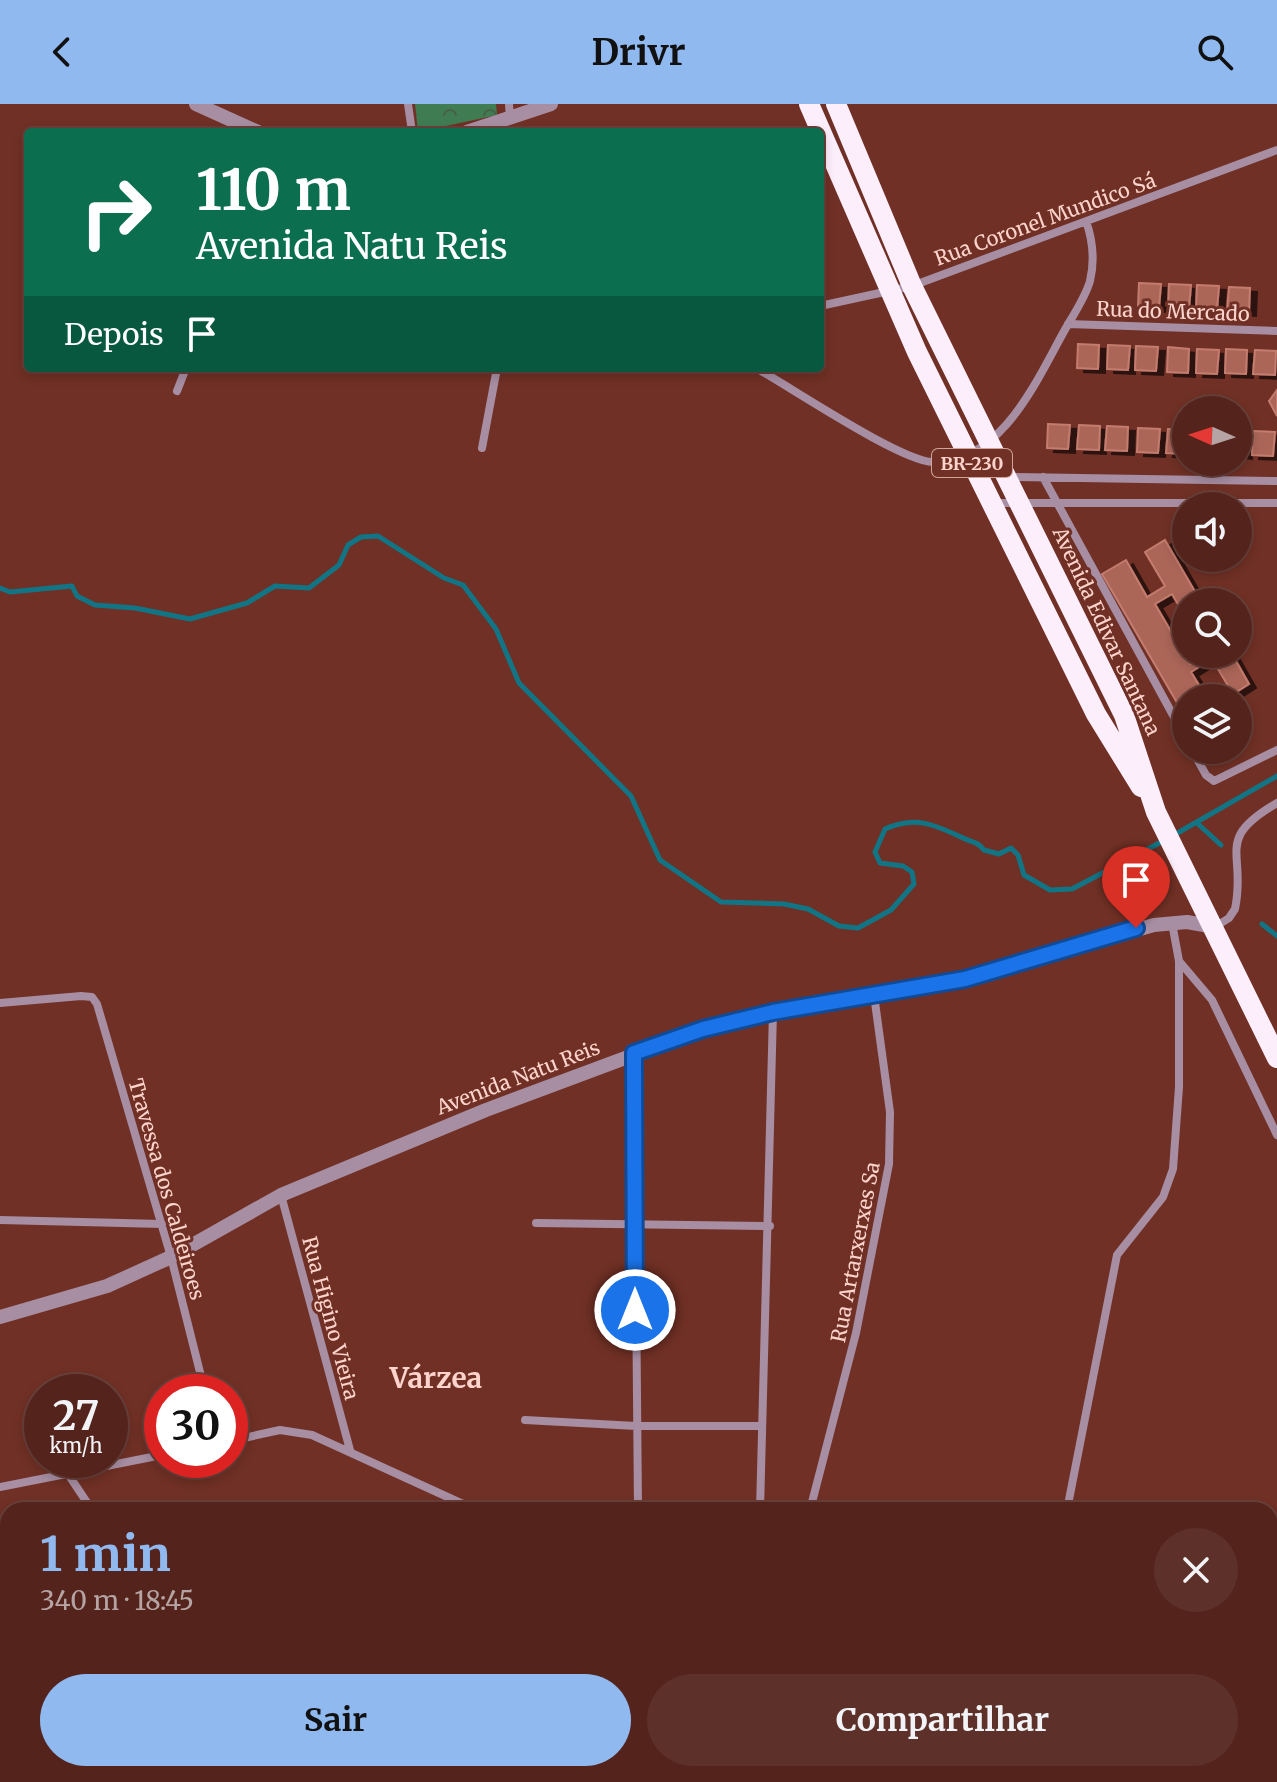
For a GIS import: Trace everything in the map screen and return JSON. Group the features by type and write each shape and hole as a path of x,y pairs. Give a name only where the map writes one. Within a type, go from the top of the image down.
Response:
{"highway":[{"name":"Avenida Edivar Santana","path":"809,104 819,128"},
{"name":"Avenida Edivar Santana","path":"836,104 912,286 1124,715 1158,817"},
{"name":"Avenida Edivar Santana","path":"824,139 891,293 967,453 1096,714 1158,817"},
{"name":"BR-230","path":"1158,817 1215,927 1277,1058"}],"street":[{"path":"196,104 249,128"},
{"path":"408,104 411,128"},
{"path":"475,128 510,111 551,104"},
{"name":"Rua Coronel Mundico Sá","path":"824,305 912,286 1277,150"},
{"path":"763,372 913,458 949,460 967,453 988,443 1015,413 1089,285 1091,234 1086,221"},
{"name":"Rua do Mercado","path":"1068,324 1277,331"},
{"path":"177,391 184,372"},
{"path":"482,448 496,372"},
{"path":"1006,477 1277,481"},
{"path":"1043,477 1172,714"},
{"path":"994,503 1019,500 1277,503"},
{"path":"1252,762 1277,750"},
{"path":"1200,764 1214,781 1249,764"},
{"path":"1215,927 1229,918 1235,909 1237,836 1247,822 1277,803"},
{"path":"1069,1502 1117,1255 1156,1208 1173,1169 1179,1087 1179,961 1172,922"},
{"name":"Avenida Natu Reis","path":"0,1317 107,1286 171,1257 281,1195 634,1053 703,1029 773,1012 965,979 1116,933 1172,922 1215,927"},
{"path":"1179,961 1212,1000 1277,1135"},
{"name":"Rua Artarxerxes Sa","path":"812,1502 856,1333 889,1164 890,1112 874,995"},
{"name":"Travessa dos Caldeiroes","path":"0,1003 92,997 97,1004 162,1224 200,1374"},
{"path":"760,1502 770,1226 773,1012"},
{"path":"634,1053 638,1502"},
{"name":"Rua Higino Vieira","path":"281,1195 350,1450"},
{"path":"0,1220 162,1224"},
{"path":"536,1223 770,1226"},
{"path":"525,1420 636,1426 762,1426"},
{"path":"248,1437 280,1430 312,1435 459,1502"},
{"path":"0,1487 47,1478"},
{"path":"71,1478 87,1502"}],"green space":[{"path":"415,104 496,104 497,115 437,128 418,128"}],"building":[{"path":"1139,283 1161,284 1159,308 1138,307"},
{"path":"1169,284 1191,285 1189,309 1168,308"},
{"path":"1197,285 1219,286 1217,310 1196,309"},
{"path":"1229,287 1250,288 1249,312 1227,311"},
{"path":"1078,344 1099,345 1098,369 1077,368"},
{"path":"1108,345 1130,346 1128,370 1107,369"},
{"path":"1136,346 1158,347 1156,371 1135,370"},
{"path":"1168,347 1189,349 1188,373 1167,372"},
{"path":"1197,349 1219,350 1217,374 1196,373"},
{"path":"1226,349 1247,350 1246,374 1225,373"},
{"path":"1255,350 1276,351 1275,375 1253,374"},
{"path":"1277,390 1277,416 1269,401"},
{"path":"1048,424 1070,425 1068,449 1047,448"},
{"path":"1079,425 1100,426 1099,450 1077,449"},
{"path":"1107,426 1128,427 1127,451 1105,450"},
{"path":"1138,428 1160,429 1158,453 1137,452"},
{"path":"1168,429 1172,429 1172,453 1166,453"},
{"path":"1253,431 1275,432 1273,456 1252,455"},
{"path":"1165,540 1172,552 1172,572 1184,572 1193,588 1172,588 1172,594 1155,604 1172,633 1172,668 1197,668 1191,672 1198,684 1172,684 1172,694 1102,574 1126,560 1147,597 1165,586 1145,552"},
{"path":"1217,668 1240,668 1249,684 1227,684"}],"waterway":[{"path":"0,588 10,592 72,586 77,596 95,605 135,608 190,619 247,603 275,586 309,588 339,565 348,545 361,537 378,536 444,578 463,585 496,629 519,683 631,796 660,860 721,902 784,904 808,909 839,926 858,928 891,910 914,884 912,872 903,866 880,863 875,852 885,829 906,823 925,823 999,854 1011,848 1018,855 1024,875 1050,890 1072,889 1165,840"},
{"path":"1174,835 1277,776"},
{"path":"1197,823 1221,845"},
{"path":"1262,924 1277,936"}],"district":[{"name":"Várzea","path":"436,1378"}],"route":[{"path":"635,1310 634,1053 703,1029 773,1012 965,979 1136,928"}]}
